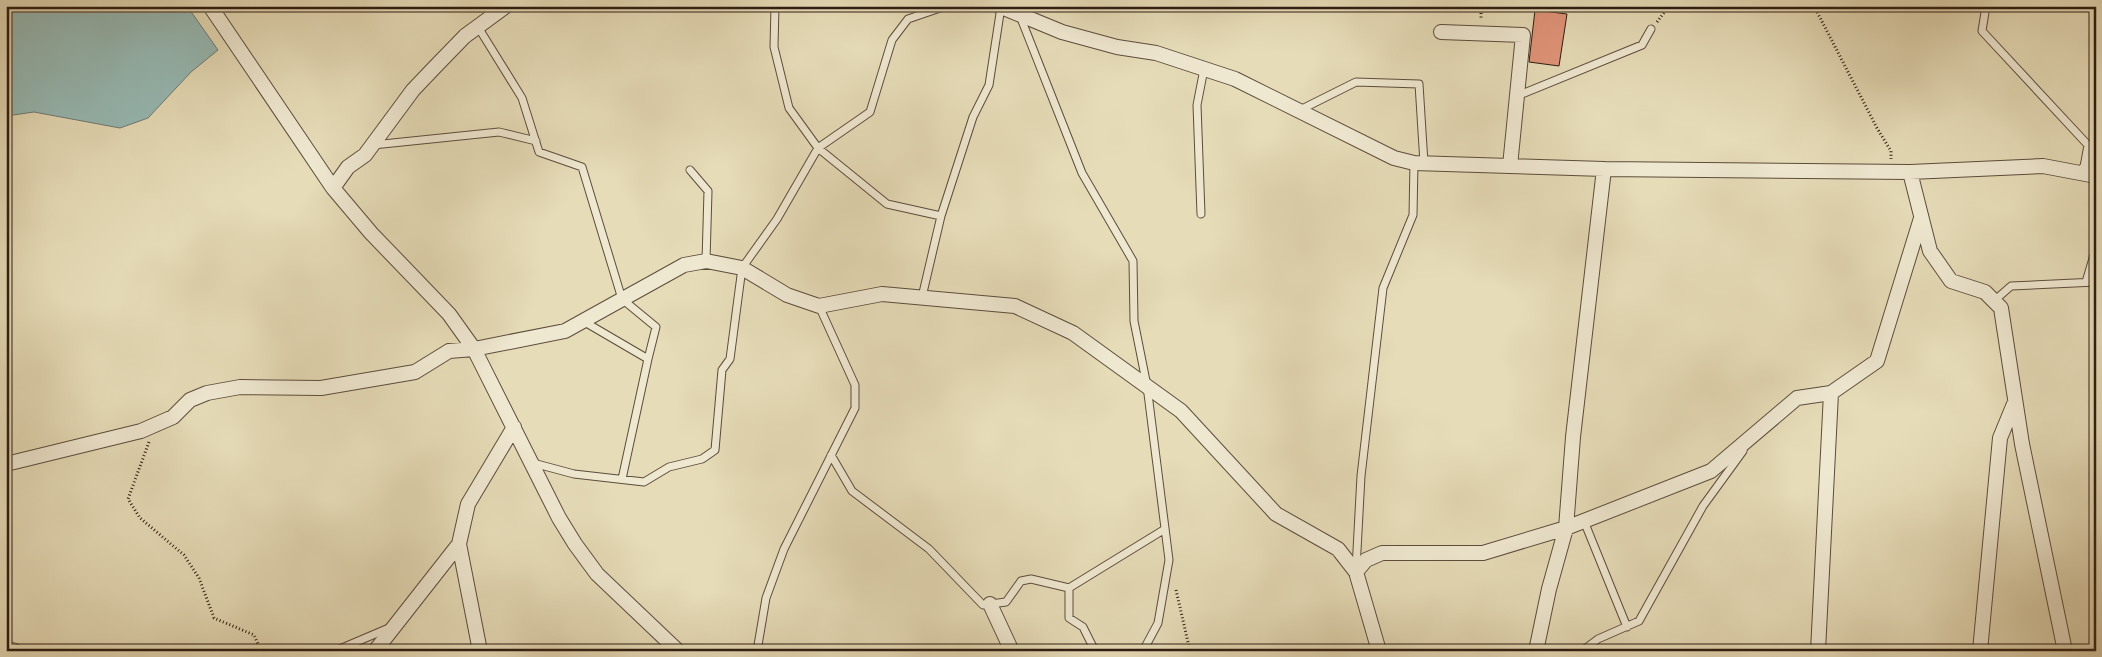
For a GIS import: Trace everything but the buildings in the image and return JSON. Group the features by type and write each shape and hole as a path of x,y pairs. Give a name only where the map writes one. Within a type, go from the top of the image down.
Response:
{"street":[{"path":"210,6 333,188 370,233 450,314 474,348 575,544 597,574 678,651"},
{"path":"333,188 348,167 365,155 414,90 465,36 506,6"},
{"path":"1000,7 1062,32 1118,46 1156,52 1182,60 1204,70 1235,79 1394,158 1419,163 1604,169 1892,172 2042,166 2089,174 2096,156"},
{"path":"1441,32 1524,35 1510,166"},
{"path":"1536,651 1549,588 1566,528 1574,428 1604,169"},
{"path":"1910,172 1930,251 1952,281 1985,292 2002,308 2014,404 2065,651"},
{"path":"1356,572 1366,560 1382,553 1483,553 1566,528 1711,471 1797,398 1831,393 1877,361 1921,217"},
{"path":"6,464 141,432 173,417 190,400 206,393 240,387 321,388 415,372 448,352 565,331 684,265 706,261 742,268 787,295 819,306 882,294 1016,306 1073,333 1182,411 1276,514 1338,549 1356,572 1379,651"},
{"path":"1818,651 1831,393"},
{"path":"1980,651 2000,438 2014,404"},
{"path":"480,651 459,544 468,504 514,427"},
{"path":"375,651 459,544"},
{"path":"990,604 1010,647 1010,651"},
{"path":"6,648 15,651"}],"lane":[{"path":"775,6 774,47 789,108 818,148 887,204 941,216"},
{"path":"532,463 574,474 644,482 669,467 702,459 715,450 722,370 730,359 742,268 777,218 818,148 870,112 892,40 908,19 946,6"},
{"path":"1986,6 1982,31 2088,146 2089,174"},
{"path":"922,297 941,216 973,117 989,85 1000,7"},
{"path":"1019,15 1082,173 1133,261 1134,322 1146,386 1169,560 1158,623 1143,651"},
{"path":"478,27 522,98 539,152 582,167 622,299 656,327 622,479"},
{"path":"1517,96 1642,45 1652,29"},
{"path":"1201,214 1197,106 1204,70"},
{"path":"1298,111 1356,82 1419,84 1419,163 1412,215 1384,288 1361,476 1356,572"},
{"path":"373,144 500,132 536,141"},
{"path":"690,170 708,191 706,261"},
{"path":"2086,282 2096,248"},
{"path":"1994,301 2011,286 2096,282"},
{"path":"757,651 766,598 784,549 855,408 855,385 819,306"},
{"path":"583,321 648,359"},
{"path":"1582,651 1598,639 1639,622 1703,506 1756,433"},
{"path":"831,455 852,491 929,549 983,605 1006,602 1021,581 1031,579 1069,588 1165,529"},
{"path":"1584,521 1627,627"},
{"path":"1069,588 1069,618 1083,627 1095,651"},
{"path":"335,651 394,626"}],"path":[{"path":"1652,29 1669,6"},
{"path":"1814,6 1877,128 1891,151 1892,172"},
{"path":"155,425 128,499 140,518 184,555 198,578 214,618 254,635 261,651"},
{"path":"1175,587 1190,651"}],"water":[{"path":"6,6 187,6 218,50 191,72 148,118 120,128 34,112 6,116"}]}
